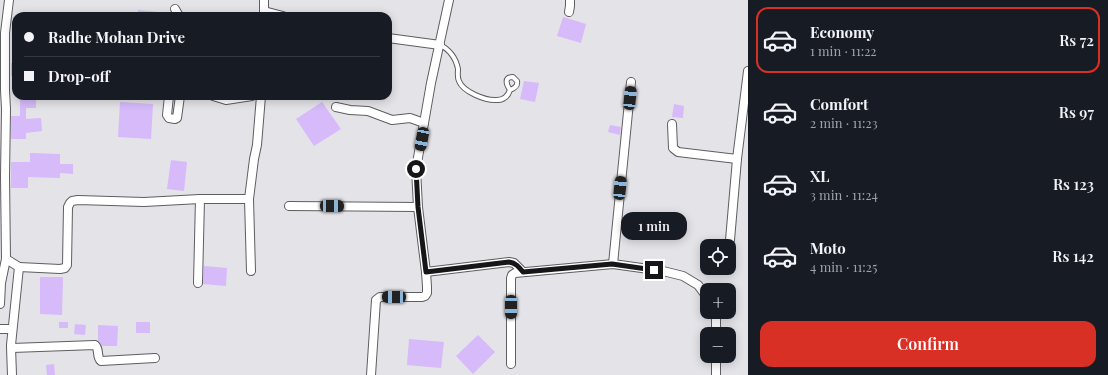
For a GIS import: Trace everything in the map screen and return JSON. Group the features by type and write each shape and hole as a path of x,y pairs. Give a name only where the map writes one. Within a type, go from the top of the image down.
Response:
{"street":[{"path":"0,304 0,283 6,258 2,176 6,109 4,90 5,33 9,0"},
{"path":"264,0 264,12"},
{"path":"371,375 376,300 379,297 422,297 427,293 418,207 416,169 431,83 449,0"},
{"path":"569,12 570,0"},
{"path":"392,39 440,45"},
{"path":"730,239 737,158 748,71"},
{"path":"612,264 631,82"},
{"path":"169,100 167,115 169,118 175,119 177,118 179,100"},
{"path":"251,271 249,199 257,145 261,100"},
{"path":"336,107 350,110 368,111 392,120 410,118 424,123"},
{"path":"672,124 673,148 675,151 737,158"},
{"path":"6,258 19,267 65,268 67,265 68,207 72,201 144,202 200,198 249,199"},
{"path":"198,283 200,198"},
{"path":"289,206 418,207"},
{"path":"426,272 509,262 519,266 523,272"},
{"path":"511,364 511,278 515,273 612,264 663,271 684,276 700,288"},
{"path":"12,375 12,329 19,267"},
{"path":"0,329 12,329"},
{"path":"11,347 95,346 97,348 98,358 101,361 155,358"},
{"path":"716,363 716,375"}],"lane":[{"path":"440,45 446,48 458,66 459,81 464,88 478,96 495,101 506,97 510,90"}],"building":[{"path":"138,10 158,12 138,12"},
{"path":"563,17 586,24 581,43 557,36"},
{"path":"11,63 12,63 12,76"},
{"path":"524,81 539,83 535,102 520,99"},
{"path":"20,100 36,100 36,108 26,108 26,119 41,118 42,131 26,133 26,139 11,139 11,116 20,116"},
{"path":"120,102 153,104 151,139 118,137"},
{"path":"322,102 341,129 314,146 296,119"},
{"path":"674,104 684,106 683,118 672,117"},
{"path":"610,125 621,127 620,135 608,132"},
{"path":"30,153 60,154 60,164 73,164 73,174 60,173 60,178 28,177 28,188 11,188 11,162 30,162"},
{"path":"171,160 187,162 184,191 167,189"},
{"path":"204,266 227,268 226,286 203,284"},
{"path":"40,277 63,277 62,315 40,314"},
{"path":"59,322 68,322 68,328 59,328"},
{"path":"136,322 150,322 150,333 136,333"},
{"path":"75,324 86,325 85,335 74,334"},
{"path":"98,325 118,326 117,346 102,346 98,340"},
{"path":"478,335 495,352 473,374 456,356"},
{"path":"409,339 444,342 441,368 407,365"},
{"path":"54,364 55,375 47,375 46,365"}],"route":[{"path":"416,169 418,207 426,272 501,262 514,263 519,266 523,272 612,264 654,270"}]}
